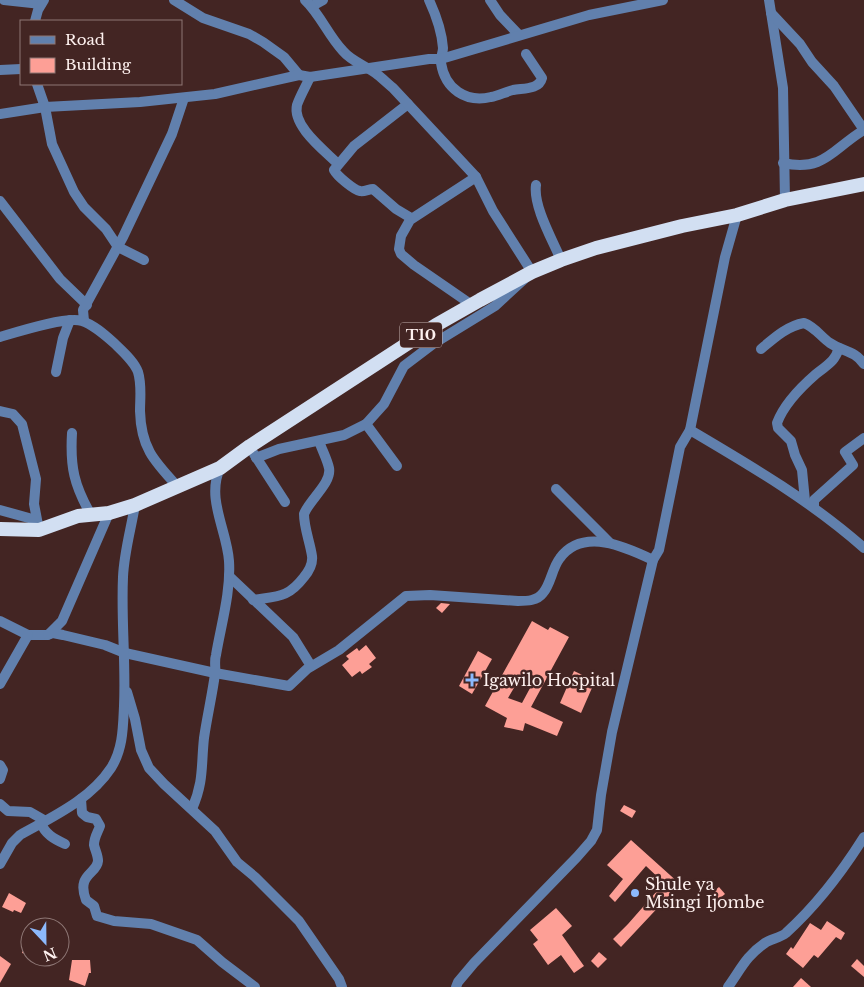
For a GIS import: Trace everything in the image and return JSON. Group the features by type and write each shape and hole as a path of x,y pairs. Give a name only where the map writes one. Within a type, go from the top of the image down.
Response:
{"highway":[{"name":"T10","path":"0,530 37,525 78,516 110,513 136,505 220,468 250,446 436,326 532,272 596,248 682,226 737,215 785,200 864,184"}],"street":[{"path":"4,0 43,2 35,20"},
{"path":"174,0 203,18 249,34 263,42 284,57 299,75"},
{"path":"256,458 279,449 344,436 366,424 384,404 401,370 411,360 432,344 494,306 532,272 493,212 476,177 386,82 344,52 330,36 308,3 323,0"},
{"path":"429,0 441,39 441,59 446,76 457,92 465,97 484,98 516,89 533,87 541,82 542,76 526,54"},
{"path":"490,0 500,15 519,35"},
{"path":"0,114 45,107 184,98 215,94 299,75 310,77 429,59 441,59 590,14 663,0"},
{"path":"769,0 783,88 785,200"},
{"path":"771,13 800,44 812,62 834,86 864,130 819,163 805,166 783,163"},
{"path":"0,70 20,69"},
{"path":"310,77 297,105 297,118 302,129 338,164"},
{"path":"37,85 45,107 52,144 70,186 84,207 106,229 118,247 144,260"},
{"path":"84,321 83,310 118,247 172,134 184,98"},
{"path":"408,104 354,146 334,169 335,173 345,182 360,191 373,189 396,209 411,218"},
{"path":"472,306 400,253 400,240 411,218 476,177"},
{"path":"536,185 537,204 562,260"},
{"path":"0,201 60,279 87,305"},
{"path":"456,987 458,982 474,964 578,856 591,841 596,830 600,795 612,732 653,560 659,550 680,447 690,430 725,257 737,215"},
{"path":"56,372 63,338 70,320"},
{"path":"0,337 70,320 84,321 102,333 120,349 136,368 140,383 140,411 144,442 153,459 178,487"},
{"path":"761,349 787,330 804,323 812,326 829,342 854,353 864,364"},
{"path":"809,504 802,470 795,456 791,441 778,428 777,421 801,388 833,361 839,348"},
{"path":"0,411 13,414 22,424 36,479 34,504 37,525"},
{"path":"366,424 397,466"},
{"path":"690,430 809,504 842,528 864,548"},
{"path":"72,433 71,463 74,480 91,514"},
{"path":"809,504 853,465 845,452 864,438"},
{"path":"253,600 280,596 289,592 299,584 310,569 312,556 304,514 329,476 329,468 319,441"},
{"path":"250,446 284,502"},
{"path":"192,809 201,786 204,737 215,673 215,657 224,619 229,576 227,549 216,501 216,476 220,468"},
{"path":"556,489 610,543"},
{"path":"0,864 16,839 42,821 81,799 98,784 111,769 120,751 125,689 123,575 136,505"},
{"path":"0,510 37,525"},
{"path":"47,636 62,621 110,513"},
{"path":"0,621 28,635 47,636 53,634 81,639 105,645 125,653 215,673 289,686 311,666 339,650 406,596 430,595 518,602 531,600 544,593 553,569 564,554 578,545 588,542 610,543 653,560"},
{"path":"229,576 253,600 278,620 293,637 311,666"},
{"path":"0,684 28,635"},
{"path":"125,689 132,705 141,750 149,768 215,831 237,862 255,877 299,921 340,979 342,987"},
{"path":"0,765 3,770 0,779"},
{"path":"81,799 82,814 96,819 100,826 95,840 98,862 86,876 83,888 86,900 94,906 97,916 114,921 151,924 197,940 255,987"},
{"path":"0,804 8,811 30,812 42,821 47,834 65,844"},
{"path":"728,987 746,958 766,942 784,934 821,897 836,879 864,837"}],"building":[{"path":"441,603 450,604 442,613 436,608"},
{"path":"532,621 548,630 550,627 569,637 531,707 563,722 557,736 525,723 523,731 504,727 507,718 485,706","holes":["524,671 536,677 522,703 508,698"]},
{"path":"366,645 376,658 369,664 372,667 362,674 360,671 352,677 342,665 349,659 346,656 357,648 359,651"},
{"path":"478,651 492,659 472,694 459,686"},
{"path":"574,671 595,681 581,713 560,703"},
{"path":"624,805 636,811 632,818 620,811"},
{"path":"631,840 680,884 621,947 613,939 664,883 646,866 615,902 609,896 623,879 607,865"},
{"path":"719,887 725,894 719,899 713,892"},
{"path":"9,893 26,903 21,913 2,907"},
{"path":"556,908 572,926 562,935 584,966 574,973 561,955 548,965 533,944 538,940 530,930"},
{"path":"827,921 845,933 841,940 836,937 818,958 814,955 803,968 786,954 791,947 793,949 810,923 821,930"},
{"path":"599,952 607,959 598,968 591,961"},
{"path":"0,956 11,964 0,983"},
{"path":"857,959 864,966 864,977 851,966"},
{"path":"72,960 90,960 91,973 89,973 85,986 69,980"},
{"path":"801,978 811,987 793,987"}],"place":[{"name":"Igawilo Hospital","path":"472,680"},
{"name":"Shule ya Msingi Ijombe","path":"635,893"}]}
